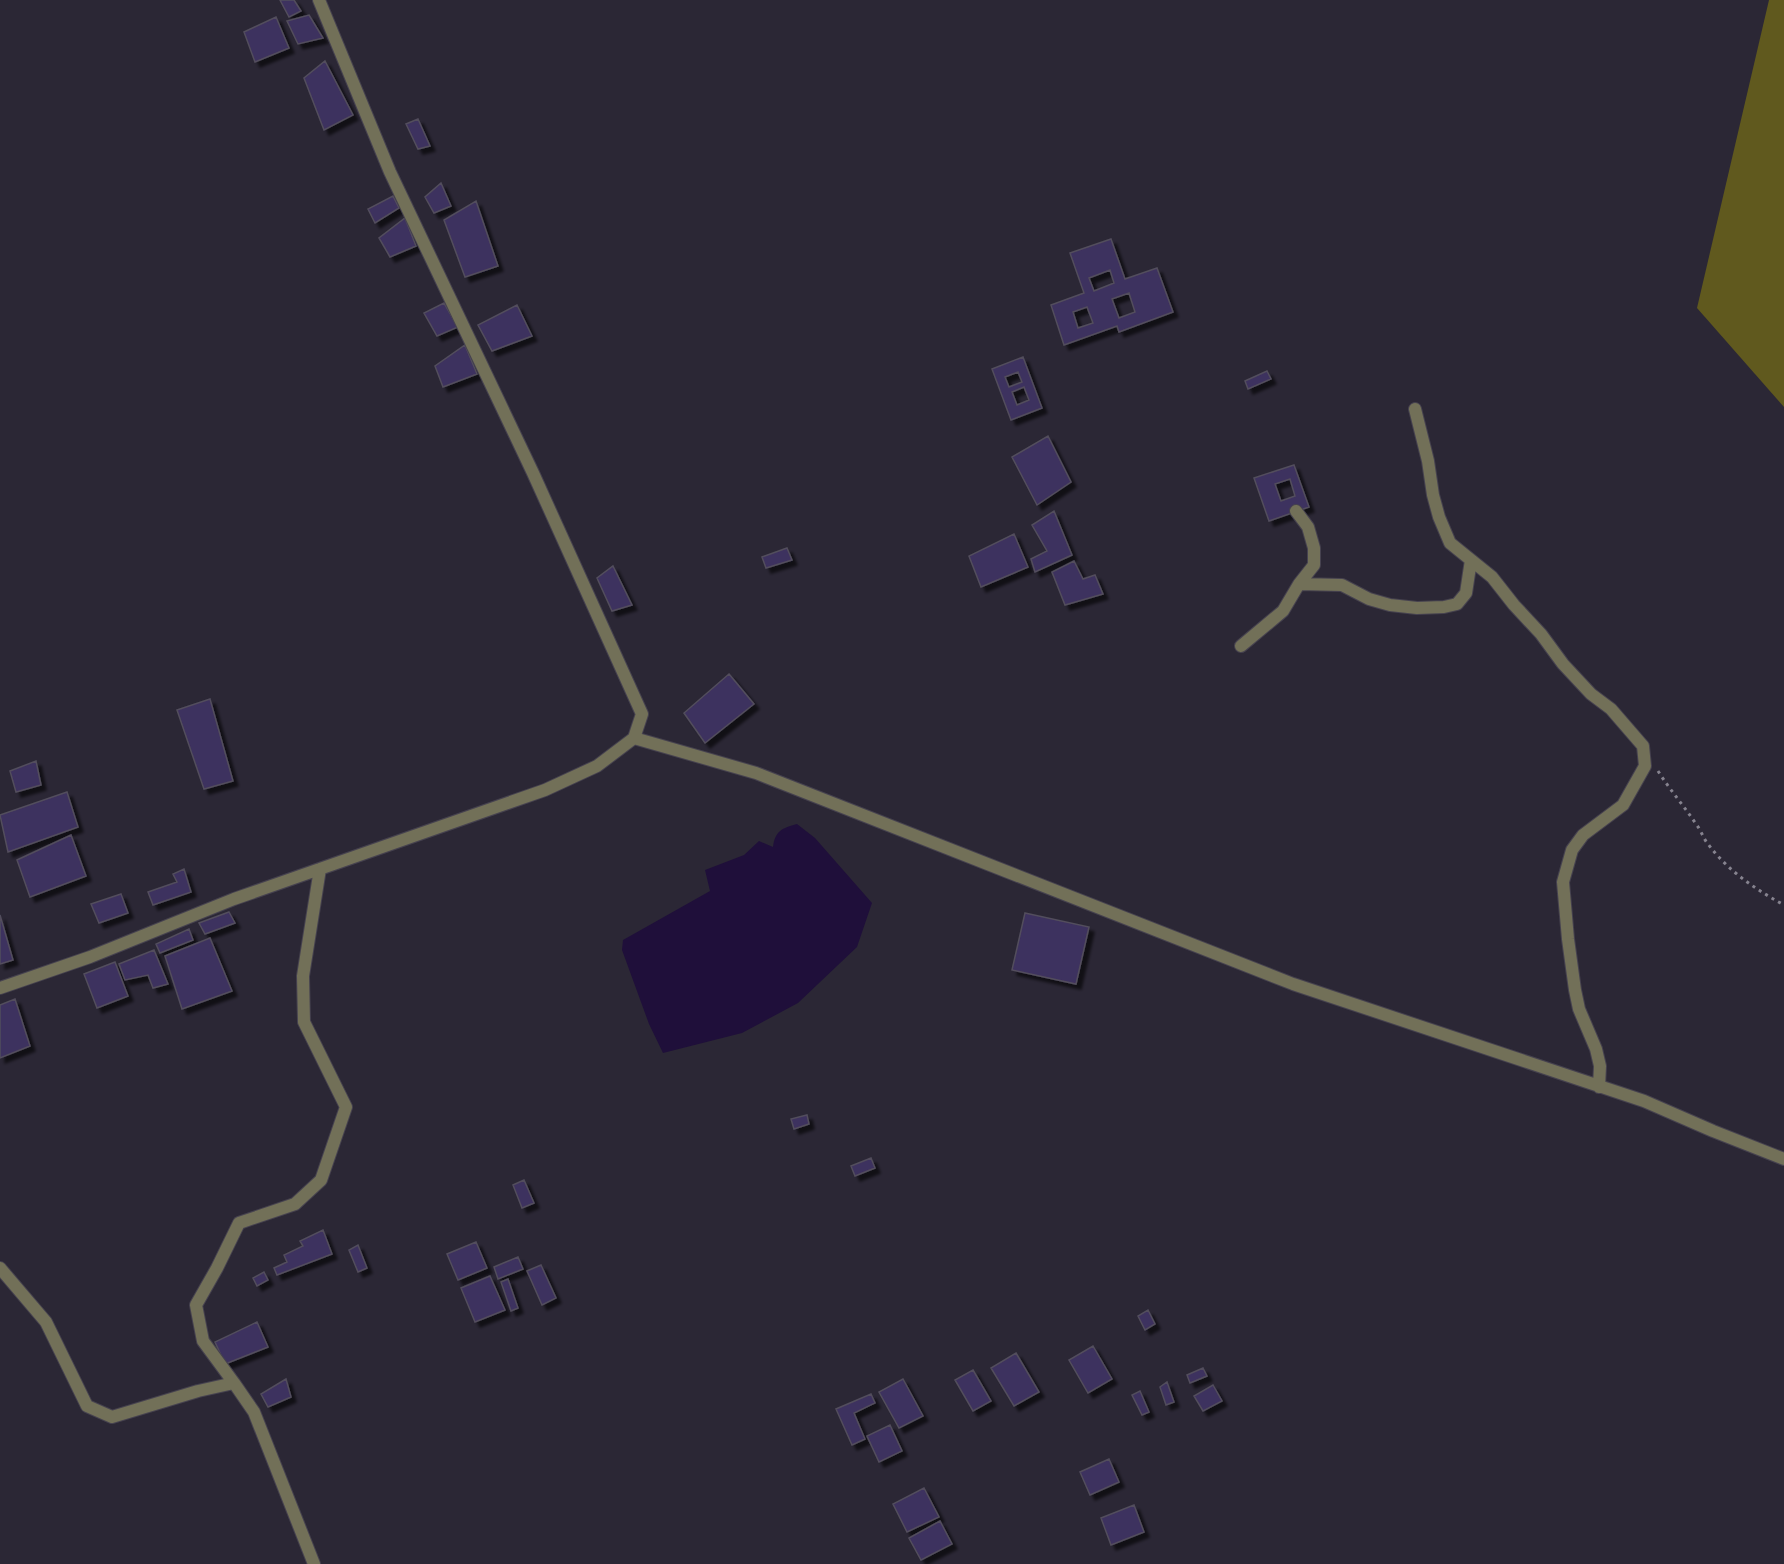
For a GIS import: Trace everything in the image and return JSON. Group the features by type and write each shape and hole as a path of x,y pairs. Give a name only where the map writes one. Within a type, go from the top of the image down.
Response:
{"street":[{"path":"0,988 90,957 234,899 545,790 597,766 634,738 642,714 538,484 390,172 319,0"},
{"path":"1415,409 1428,461 1433,495 1450,543 1492,577 1577,679 1591,694 1611,709 1643,746 1645,766 1623,805 1583,835 1572,850 1563,882 1575,990 1579,1009 1596,1049 1600,1066 1599,1087"},
{"path":"1241,646 1283,611 1299,584 1314,565 1314,548 1308,528 1296,511"},
{"path":"1299,584 1342,585 1352,592 1390,605 1417,608 1444,607 1457,604 1466,593 1471,560"},
{"path":"634,738 756,772 1293,984 1644,1101 1784,1159"},
{"path":"314,1564 254,1412 203,1341 196,1305 239,1223 295,1204 321,1180 346,1107 304,1022 303,976 320,869"},
{"path":"0,1268 46,1322 87,1406 112,1417 198,1391 234,1383"}],"path":[{"path":"1644,757 1657,769 1707,843 1730,869 1761,893 1784,905"}],"shaded area":[{"path":"1769,0 1784,0 1784,407 1697,308"},
{"path":"797,824 815,838 872,903 857,947 798,1003 742,1033 663,1053 649,1024 622,950 623,940 710,891 705,870 744,855 759,841 773,847 775,837 780,831"}],"building":[{"path":"280,0 294,0 301,11 289,17"},
{"path":"309,15 323,38 298,44 287,21"},
{"path":"276,17 289,48 255,62 244,32"},
{"path":"325,61 353,115 324,130 304,78"},
{"path":"418,119 430,146 418,149 406,124"},
{"path":"441,183 451,206 434,213 425,197"},
{"path":"393,196 399,208 375,223 368,209"},
{"path":"476,201 498,266 465,277 444,220"},
{"path":"405,218 416,246 390,257 379,238"},
{"path":"1111,239 1125,279 1157,268 1173,312 1119,332 1117,326 1064,345 1051,305 1084,293 1070,253","holes":["1110,270 1114,283 1094,291 1089,278","1129,293 1135,312 1119,318 1112,299","1087,307 1093,323 1078,328 1073,312"]},
{"path":"444,303 458,327 437,336 424,313"},
{"path":"517,305 532,336 492,351 478,325"},
{"path":"465,345 477,374 443,387 435,366"},
{"path":"1023,357 1042,408 1011,420 992,369","holes":["1018,372 1022,382 1009,387 1005,377","1024,387 1029,400 1017,405 1012,392"]},
{"path":"1267,371 1271,379 1248,389 1245,381"},
{"path":"1048,436 1071,482 1037,505 1012,457"},
{"path":"1294,465 1309,507 1269,521 1254,478","holes":["1290,479 1295,496 1281,501 1275,484"]},
{"path":"1054,511 1072,555 1035,572 1031,559 1047,551 1032,525"},
{"path":"1014,534 1028,567 981,587 969,556"},
{"path":"787,548 792,560 766,568 762,557"},
{"path":"1074,561 1083,579 1095,575 1103,594 1065,605 1052,572"},
{"path":"613,566 632,605 612,611 597,578"},
{"path":"729,674 754,704 705,743 684,713"},
{"path":"210,699 233,781 204,789 177,710"},
{"path":"36,761 41,785 16,792 10,771"},
{"path":"67,792 78,827 8,852 0,815"},
{"path":"71,835 86,876 30,897 17,860"},
{"path":"184,869 191,892 153,905 148,892 177,882 173,874"},
{"path":"121,894 128,913 99,923 91,904"},
{"path":"229,912 235,923 205,934 199,923"},
{"path":"1025,913 1089,927 1076,984 1012,970"},
{"path":"0,915 13,960 0,964"},
{"path":"189,929 193,940 160,953 156,944"},
{"path":"210,938 232,991 182,1009 165,956"},
{"path":"154,950 168,984 153,988 148,975 125,980 119,964"},
{"path":"115,962 128,996 97,1008 84,974"},
{"path":"15,999 30,1046 0,1058 0,1005"},
{"path":"807,1115 809,1124 794,1129 791,1119"},
{"path":"871,1158 875,1168 855,1176 851,1166"},
{"path":"524,1180 534,1203 522,1208 513,1185"},
{"path":"323,1230 332,1254 277,1275 274,1268 287,1262 284,1255 303,1246 300,1241"},
{"path":"476,1242 487,1268 458,1280 447,1254"},
{"path":"358,1245 367,1268 358,1272 349,1250"},
{"path":"518,1257 523,1269 498,1279 494,1267"},
{"path":"541,1265 556,1298 542,1305 527,1271"},
{"path":"264,1272 268,1280 257,1286 253,1278"},
{"path":"490,1276 505,1310 475,1322 461,1288"},
{"path":"508,1279 518,1308 511,1311 501,1282"},
{"path":"1148,1310 1155,1324 1145,1330 1138,1316"},
{"path":"257,1322 268,1347 225,1364 215,1342"},
{"path":"1093,1346 1112,1379 1088,1393 1069,1360"},
{"path":"1016,1353 1039,1392 1014,1406 991,1368"},
{"path":"1203,1368 1207,1376 1190,1383 1187,1375"},
{"path":"973,1370 991,1401 973,1411 955,1380"},
{"path":"286,1379 291,1397 268,1407 261,1394"},
{"path":"903,1379 923,1416 899,1428 879,1392"},
{"path":"1167,1382 1174,1402 1166,1405 1160,1387"},
{"path":"1213,1385 1222,1401 1203,1411 1194,1396"},
{"path":"1140,1391 1149,1412 1142,1415 1132,1395"},
{"path":"871,1394 875,1403 854,1413 865,1439 852,1445 836,1409"},
{"path":"890,1425 902,1451 879,1462 867,1436"},
{"path":"1109,1459 1119,1482 1090,1495 1080,1472"},
{"path":"924,1488 939,1517 907,1532 893,1504"},
{"path":"1134,1505 1144,1532 1111,1545 1101,1518"},
{"path":"940,1521 952,1544 921,1560 909,1538"}]}
